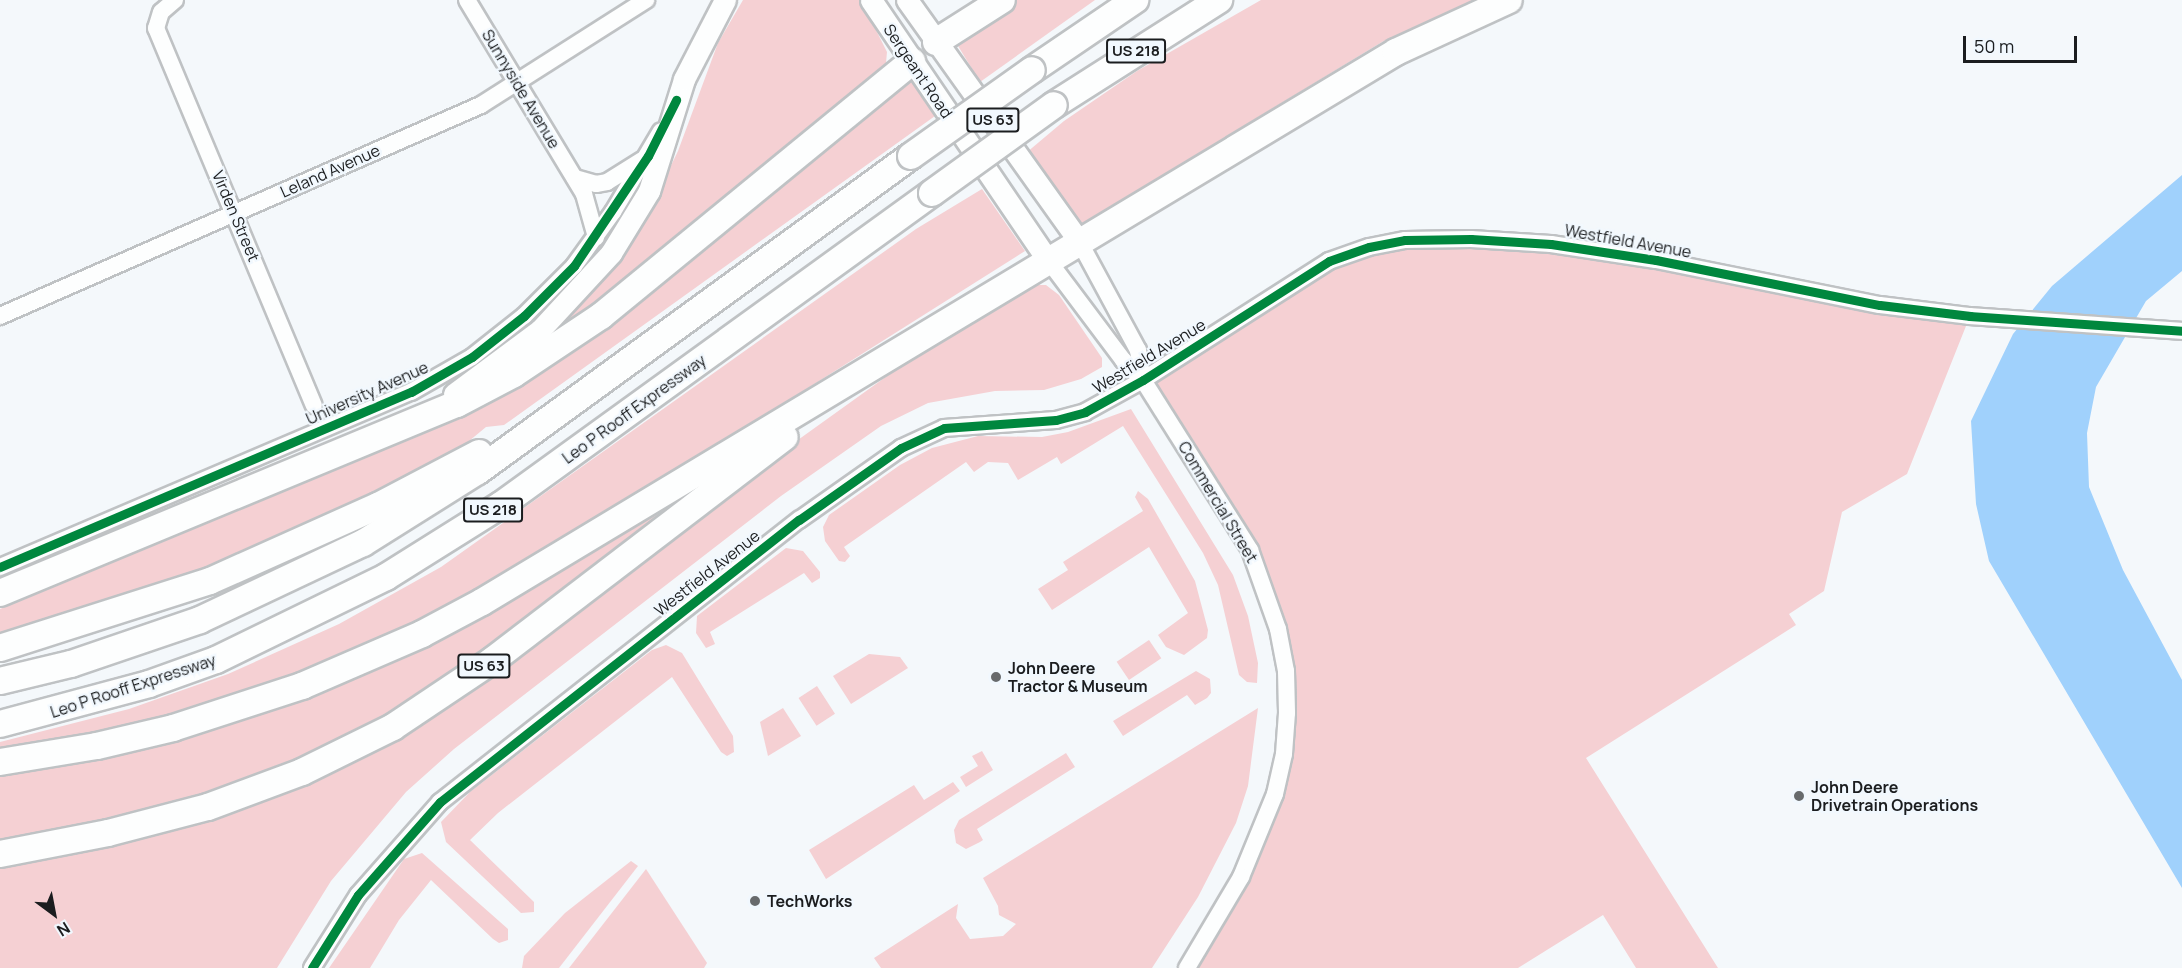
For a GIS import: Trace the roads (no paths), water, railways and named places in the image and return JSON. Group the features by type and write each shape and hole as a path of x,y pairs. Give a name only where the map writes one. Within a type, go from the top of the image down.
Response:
{"highway":[{"path":"936,42 1002,0"},
{"name":"US 218","path":"0,681 133,645 254,598 424,506 549,419 911,156 1135,0"},
{"name":"Leo P Rooff Expressway","path":"0,724 149,684 216,660 386,577 501,506 1054,105 1220,0"},
{"path":"1079,241 1396,52 1509,0"},
{"path":"0,593 457,404 556,348 601,316 912,61"},
{"name":"US 63","path":"0,854 108,833 208,807 302,772 393,727 493,660 903,350 1079,241"},
{"path":"0,762 97,746 194,721 302,686 422,634 903,350"},
{"path":"0,648 127,610 220,576 378,506 549,419"}],"main road":[{"name":"University Avenue","path":"676,100 694,56 724,0"},
{"name":"Sergeant Road","path":"871,0 1048,260"},
{"name":"Sergeant Road","path":"907,0 1079,241"},
{"path":"912,61 936,42"},
{"path":"343,451 481,377 567,304 611,253 649,191 662,158 676,100"}],"street":[{"name":"Virden Street","path":"175,0 161,12 156,28 314,405"},
{"name":"Sunnyside Avenue","path":"467,0 575,178 590,206 596,237"},
{"name":"Leland Avenue","path":"0,316 482,105 646,0"},
{"name":"University Avenue","path":"0,567 430,382 472,357 524,316 596,237 648,156 676,100"},
{"path":"575,178 596,184 607,182 648,156"},
{"name":"Westfield Avenue","path":"312,968 371,878 440,802 799,520 892,455 944,428 1056,420 1084,412 1143,380 1329,261 1405,240 1471,239 1551,244 1656,260 1880,305 1970,316 2182,331"},
{"path":"1079,241 1138,350 1143,380"},
{"path":"1048,260 1123,360 1143,380"},
{"name":"Commercial Street","path":"1143,380 1250,550 1266,587 1286,671 1284,754 1271,805 1241,877 1187,968"}],"water":[{"path":"2182,175 2182,271 2146,301 2096,387 2087,433 2089,487 2123,570 2182,680 2182,888 1989,561 1976,504 1971,421 2013,334 2052,286"}],"place":[{"name":"John Deere Tractor & Museum","path":"996,677"},
{"name":"John Deere Drivetrain Operations","path":"1799,796"},
{"name":"TechWorks","path":"755,901"}]}
